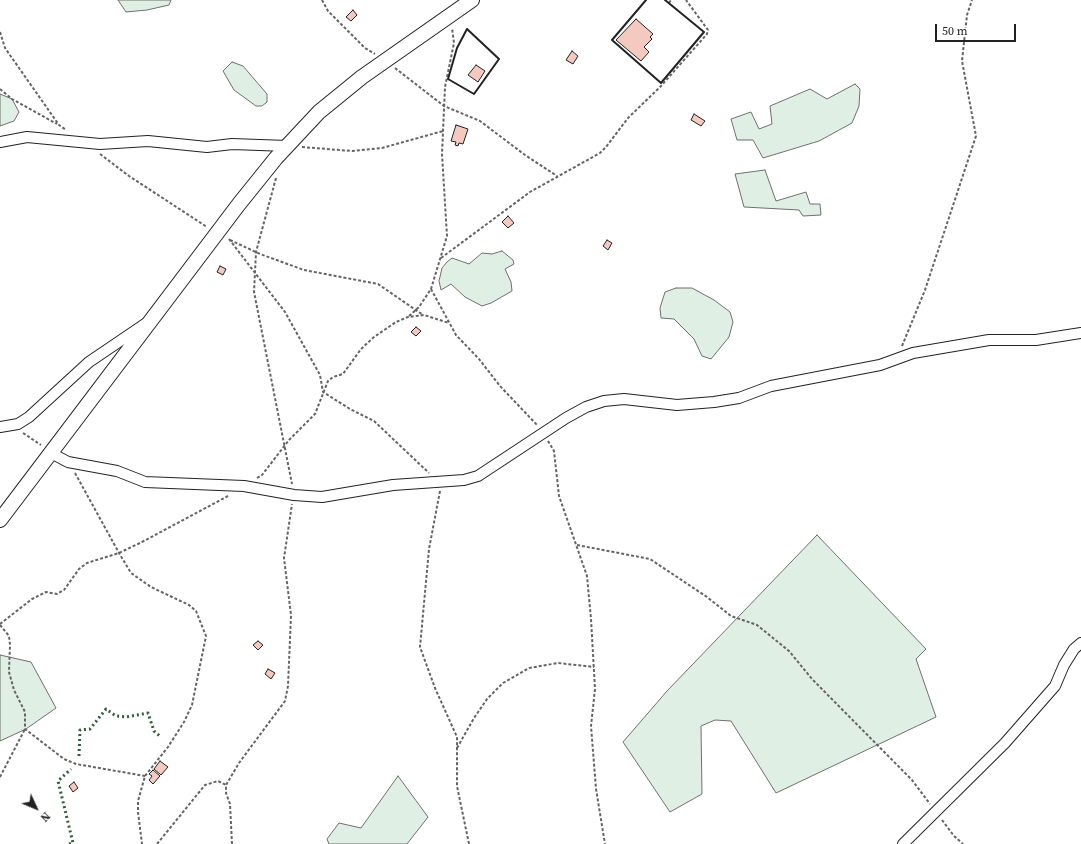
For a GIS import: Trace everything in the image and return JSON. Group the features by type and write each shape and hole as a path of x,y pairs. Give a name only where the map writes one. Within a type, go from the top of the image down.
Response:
{"street":[{"path":"0,520 153,318 223,236 287,146 319,112 385,60 472,0"},
{"path":"0,142 27,137 100,144 148,141 207,148 247,144 287,146"},
{"path":"0,427 18,424 28,417 89,362 153,318"},
{"path":"51,453 68,462 117,471 145,482 244,486 294,496 322,497 393,485 464,480 478,476 586,406 604,401 624,399 677,405 714,402 739,398 771,386 880,365 913,353 989,340 1036,340 1081,333"},
{"path":"903,844 1005,743 1055,686 1064,665 1074,649 1081,643"}],"path":[{"path":"322,0 328,12 365,48 385,60 444,106 480,120 525,155 557,176"},
{"path":"668,3 671,0"},
{"path":"441,258 530,192 600,153 628,118 661,86 707,34 708,30 686,0"},
{"path":"897,358 925,290 976,136 962,60 967,15 972,0"},
{"path":"408,317 416,310 431,289 447,236 442,154 445,87 454,43 450,15"},
{"path":"0,32 6,48 59,125"},
{"path":"0,89 12,98 59,125 129,176 223,236 260,254 304,270 378,284 424,315 449,324"},
{"path":"287,146 352,151 382,148 443,131"},
{"path":"223,236 286,312 320,375 323,392 350,409 374,421 438,482 440,491 429,549 420,647 435,688 457,737 456,786 469,844"},
{"path":"431,289 456,335 479,359 500,386 543,433 554,451 559,496 587,576 595,689 591,726 596,789 605,844"},
{"path":"0,777 26,729 25,712 14,690 8,672 10,645 9,636 0,624 32,599 46,592 57,594 64,590 79,569 88,563 118,553 207,508 262,475 289,440 318,409 323,392 328,382 333,377 343,374 361,349 374,336 396,322 408,317 424,315"},
{"path":"12,425 51,453"},
{"path":"68,462 118,553 131,572 151,587 188,605 196,611 206,636 192,705 184,722 168,747 145,776 138,801 142,844"},
{"path":"577,545 650,558 707,597 731,616 757,625 789,650 812,679 912,780 954,836 963,844"},
{"path":"457,749 474,718 487,699 503,683 529,668 558,663 594,667"},
{"path":"26,729 64,759 76,764 145,776"},
{"path":"157,844 205,785 218,781 226,785"}],"green space":[{"path":"118,0 171,0 169,5 147,10 126,12"},
{"path":"232,62 243,66 267,94 267,102 262,106 256,106 234,90 223,71"},
{"path":"855,84 860,89 859,106 852,123 819,141 763,158 753,140 737,140 731,119 751,112 759,129 772,124 770,106 810,89 827,99"},
{"path":"0,94 12,99 19,112 14,121 0,126"},
{"path":"765,170 776,201 806,192 810,204 820,204 821,215 803,216 799,210 744,207 735,174"},
{"path":"502,251 513,260 514,264 505,269 511,282 512,291 491,303 482,306 465,297 451,284 441,290 439,281 442,268 452,258 469,264 482,253 492,254"},
{"path":"676,288 692,288 714,300 730,312 733,322 729,337 711,359 702,356 694,339 674,319 661,318 660,308 665,292"},
{"path":"817,535 926,649 916,659 936,717 776,793 731,721 715,720 701,726 702,794 670,812 623,742 667,691"},
{"path":"0,655 31,662 56,708 26,729 0,741"},
{"path":"398,776 428,817 407,844 329,844 327,839 339,823 361,828"}],"building":[{"path":"353,10 357,15 351,21 346,17"},
{"path":"636,19 653,34 650,37 652,39 644,47 649,52 641,61 616,40"},
{"path":"572,51 578,56 573,64 566,60"},
{"path":"476,65 485,71 478,82 468,75"},
{"path":"694,114 705,121 701,126 691,120"},
{"path":"456,125 468,129 463,144 459,143 458,146 455,145 456,142 451,141"},
{"path":"508,216 514,223 508,228 502,222"},
{"path":"607,240 612,243 608,250 603,246"},
{"path":"220,266 226,269 223,275 217,272"},
{"path":"416,327 421,331 416,336 411,332"},
{"path":"258,641 263,645 258,650 253,645"},
{"path":"268,669 275,673 271,679 265,674"},
{"path":"160,761 168,767 161,775 154,769"},
{"path":"153,770 160,776 153,784 149,780 152,776 149,774"},
{"path":"74,782 78,788 73,792 69,786"}],"hedge":[{"path":"79,756 80,730 90,729 106,709 116,716 126,717 148,713 154,731 161,737"},
{"path":"69,844 73,843 58,781 71,769"}],"wall":[{"path":"646,0 612,40 661,83 704,32 665,0"},
{"path":"467,29 499,59 474,94 448,79 457,48 467,29"}]}
